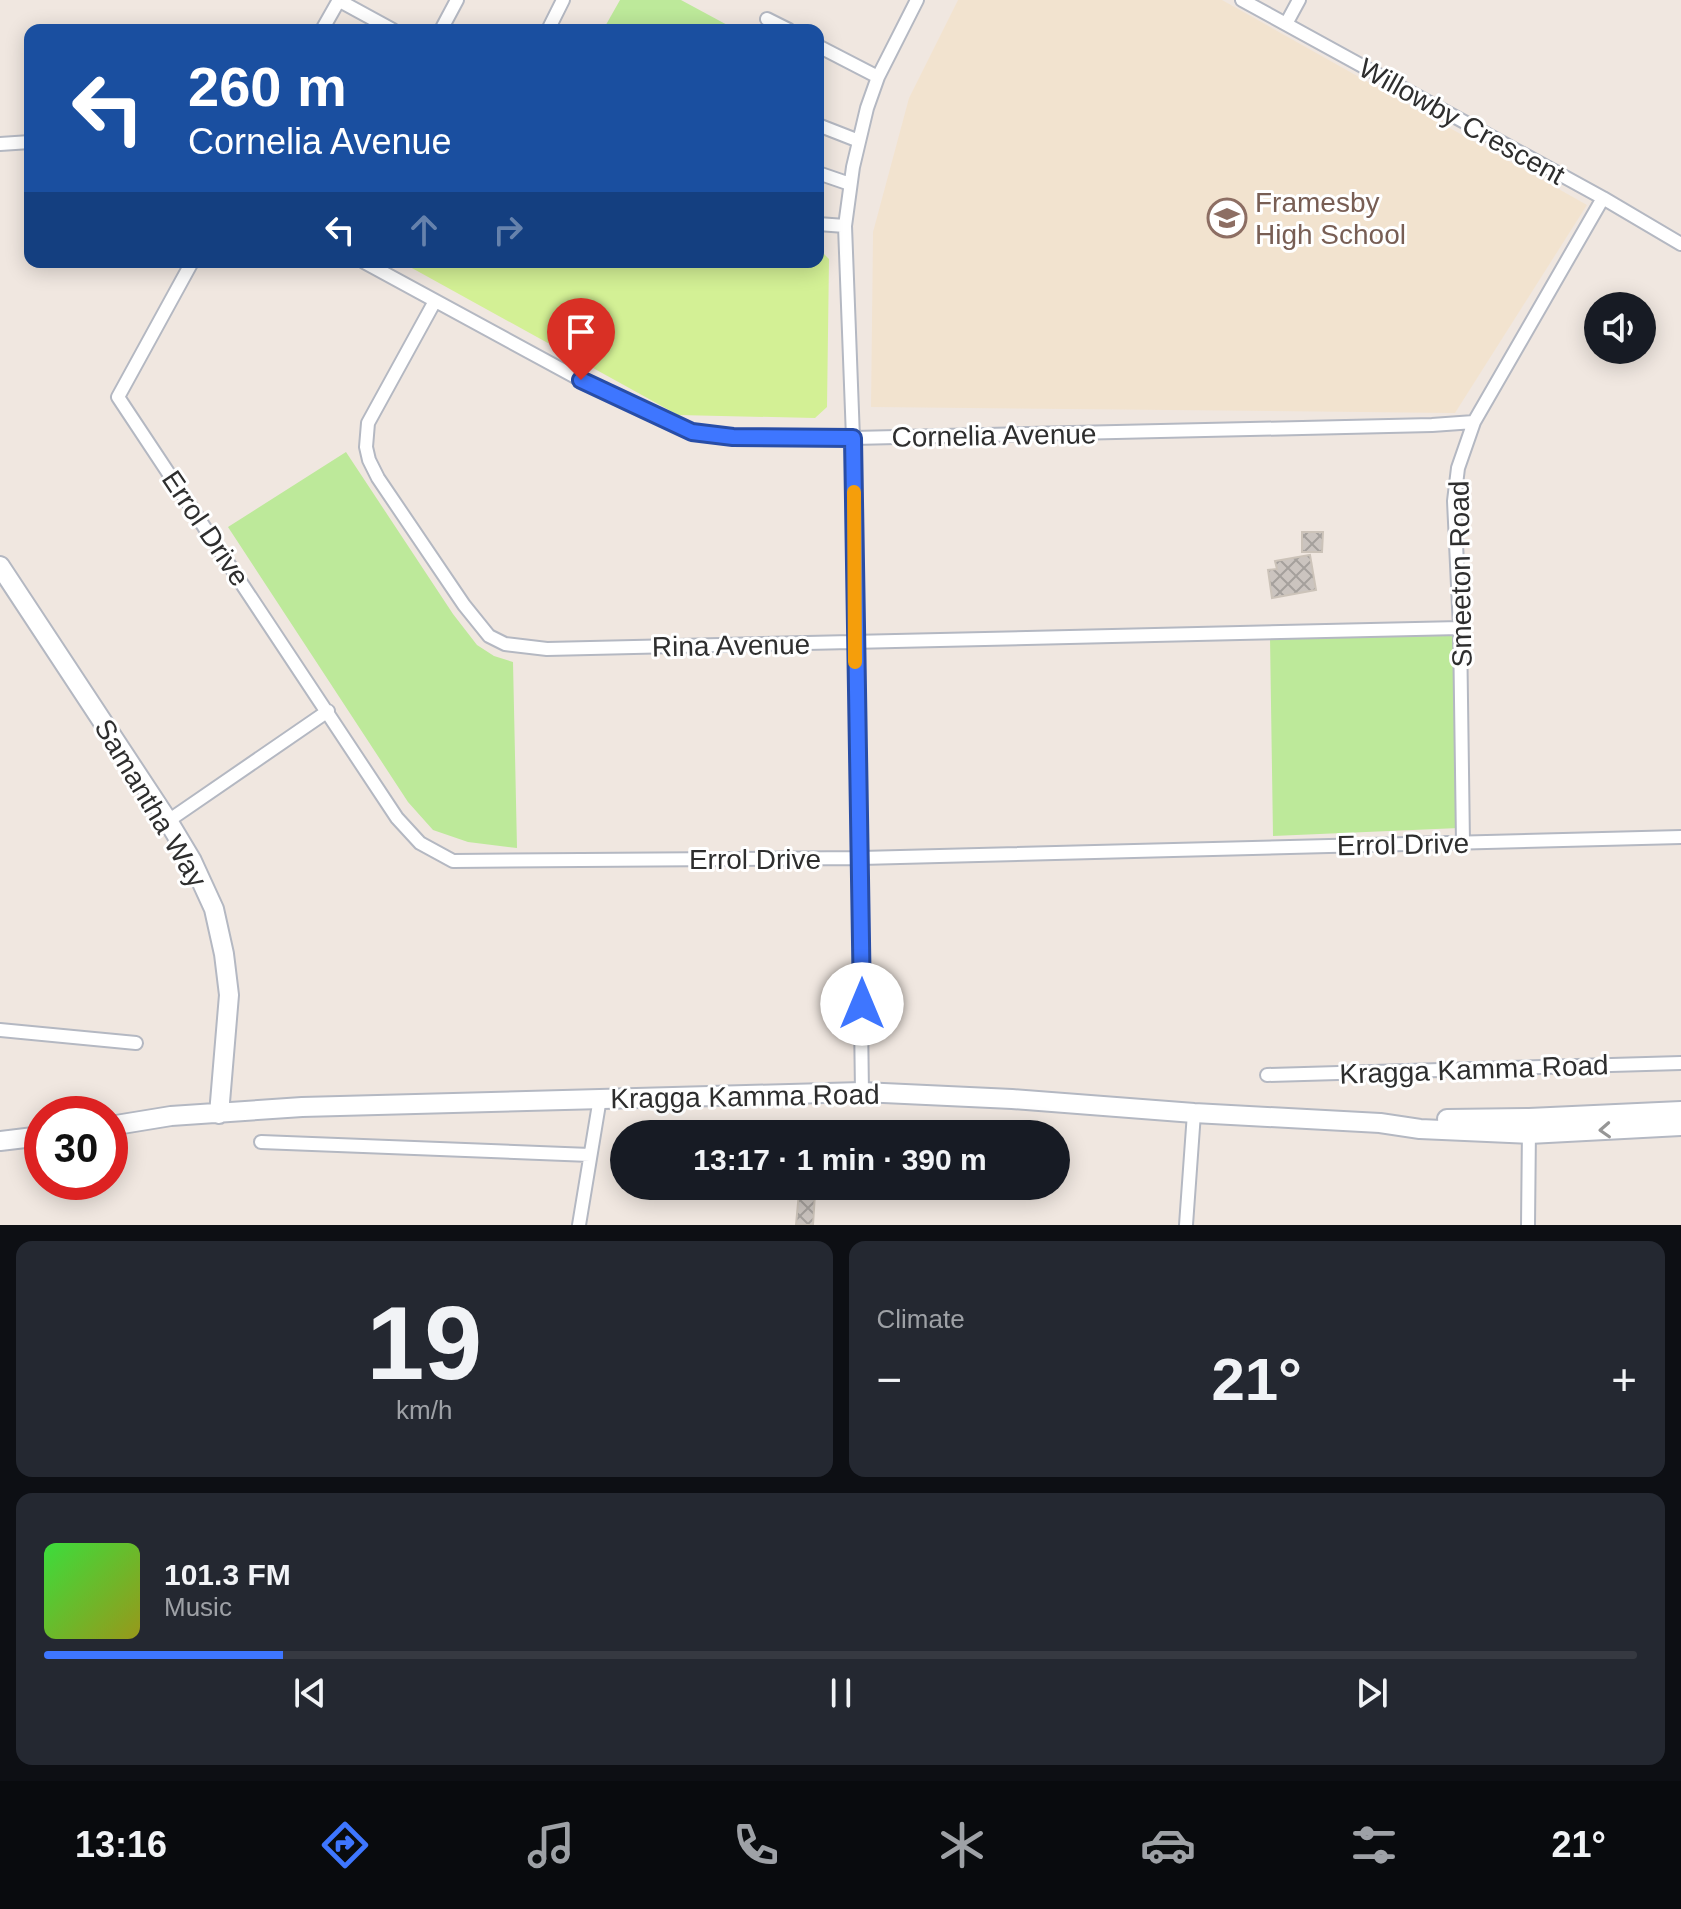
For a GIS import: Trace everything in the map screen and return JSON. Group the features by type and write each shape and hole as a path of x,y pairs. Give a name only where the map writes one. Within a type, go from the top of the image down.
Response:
{"main road":[{"name":"Samantha Way","path":"0,566 168,821 192,861 214,909 229,995 219,1114"},
{"name":"Kragga Kamma Road","path":"128,1123 171,1116 302,1107 862,1092 1380,1123 1420,1129 1681,1126"},
{"name":"Kragga Kamma Road","path":"1529,1126 1681,1111"},
{"path":"0,1141 24,1138"}],"street":[{"path":"325,24 339,0 382,24"},
{"path":"444,24 457,0"},
{"path":"551,24 563,0"},
{"path":"862,1092 853,438 845,226 859,141 878,77 917,0"},
{"name":"Willowby Crescent","path":"1242,0 1681,244"},
{"path":"1286,24 1299,0"},
{"path":"767,19 777,24"},
{"path":"824,49 878,77"},
{"path":"824,127 859,141"},
{"path":"0,144 24,142"},
{"path":"824,175 850,184"},
{"name":"Smeeton Road","path":"1463,843 1460,628 1454,501 1458,468 1474,422 1603,198"},
{"path":"824,224 845,226"},
{"name":"Errol Drive","path":"189,268 118,397 397,818 420,843 453,861 861,858 1681,837"},
{"name":"Cornelia Avenue","path":"375,268 581,380 692,432 733,437 853,438 1474,422"},
{"name":"Rina Avenue","path":"435,301 368,423 366,447 378,478 464,605 489,636 505,644 547,649 1460,628"},
{"path":"168,821 328,711"},
{"path":"0,1030 136,1043"},
{"name":"Kragga Kamma Road","path":"1267,1075 1681,1063"},
{"path":"579,1225 600,1098"},
{"path":"1186,1225 1194,1113"},
{"path":"1528,1225 1529,1126"},
{"path":"261,1142 590,1155"}],"shaded area":[{"name":"Framesby High School","path":"958,0 1222,0 1587,205 1455,413 871,407 873,232 909,98"}],"green space":[{"path":"620,0 681,0 725,24 606,24"},
{"path":"824,254 829,259 827,407 815,418 678,415 412,268 824,268"},
{"path":"346,452 453,614 477,645 494,656 513,662 517,848 468,842 433,830 408,802 228,527"},
{"path":"1453,636 1459,828 1273,836 1270,637"}],"building":[{"path":"1302,532 1323,532 1322,552 1302,552"},
{"path":"1310,555 1316,590 1272,598 1268,570 1277,569 1275,561"},
{"path":"798,1200 815,1200 813,1225 796,1225"}],"slow traffic":[{"path":"854,492 855,662"}],"place":[{"name":"Framesby High School","path":"1227,218"}],"route":[{"path":"581,380 692,432 733,437 853,438 862,1004"}]}
